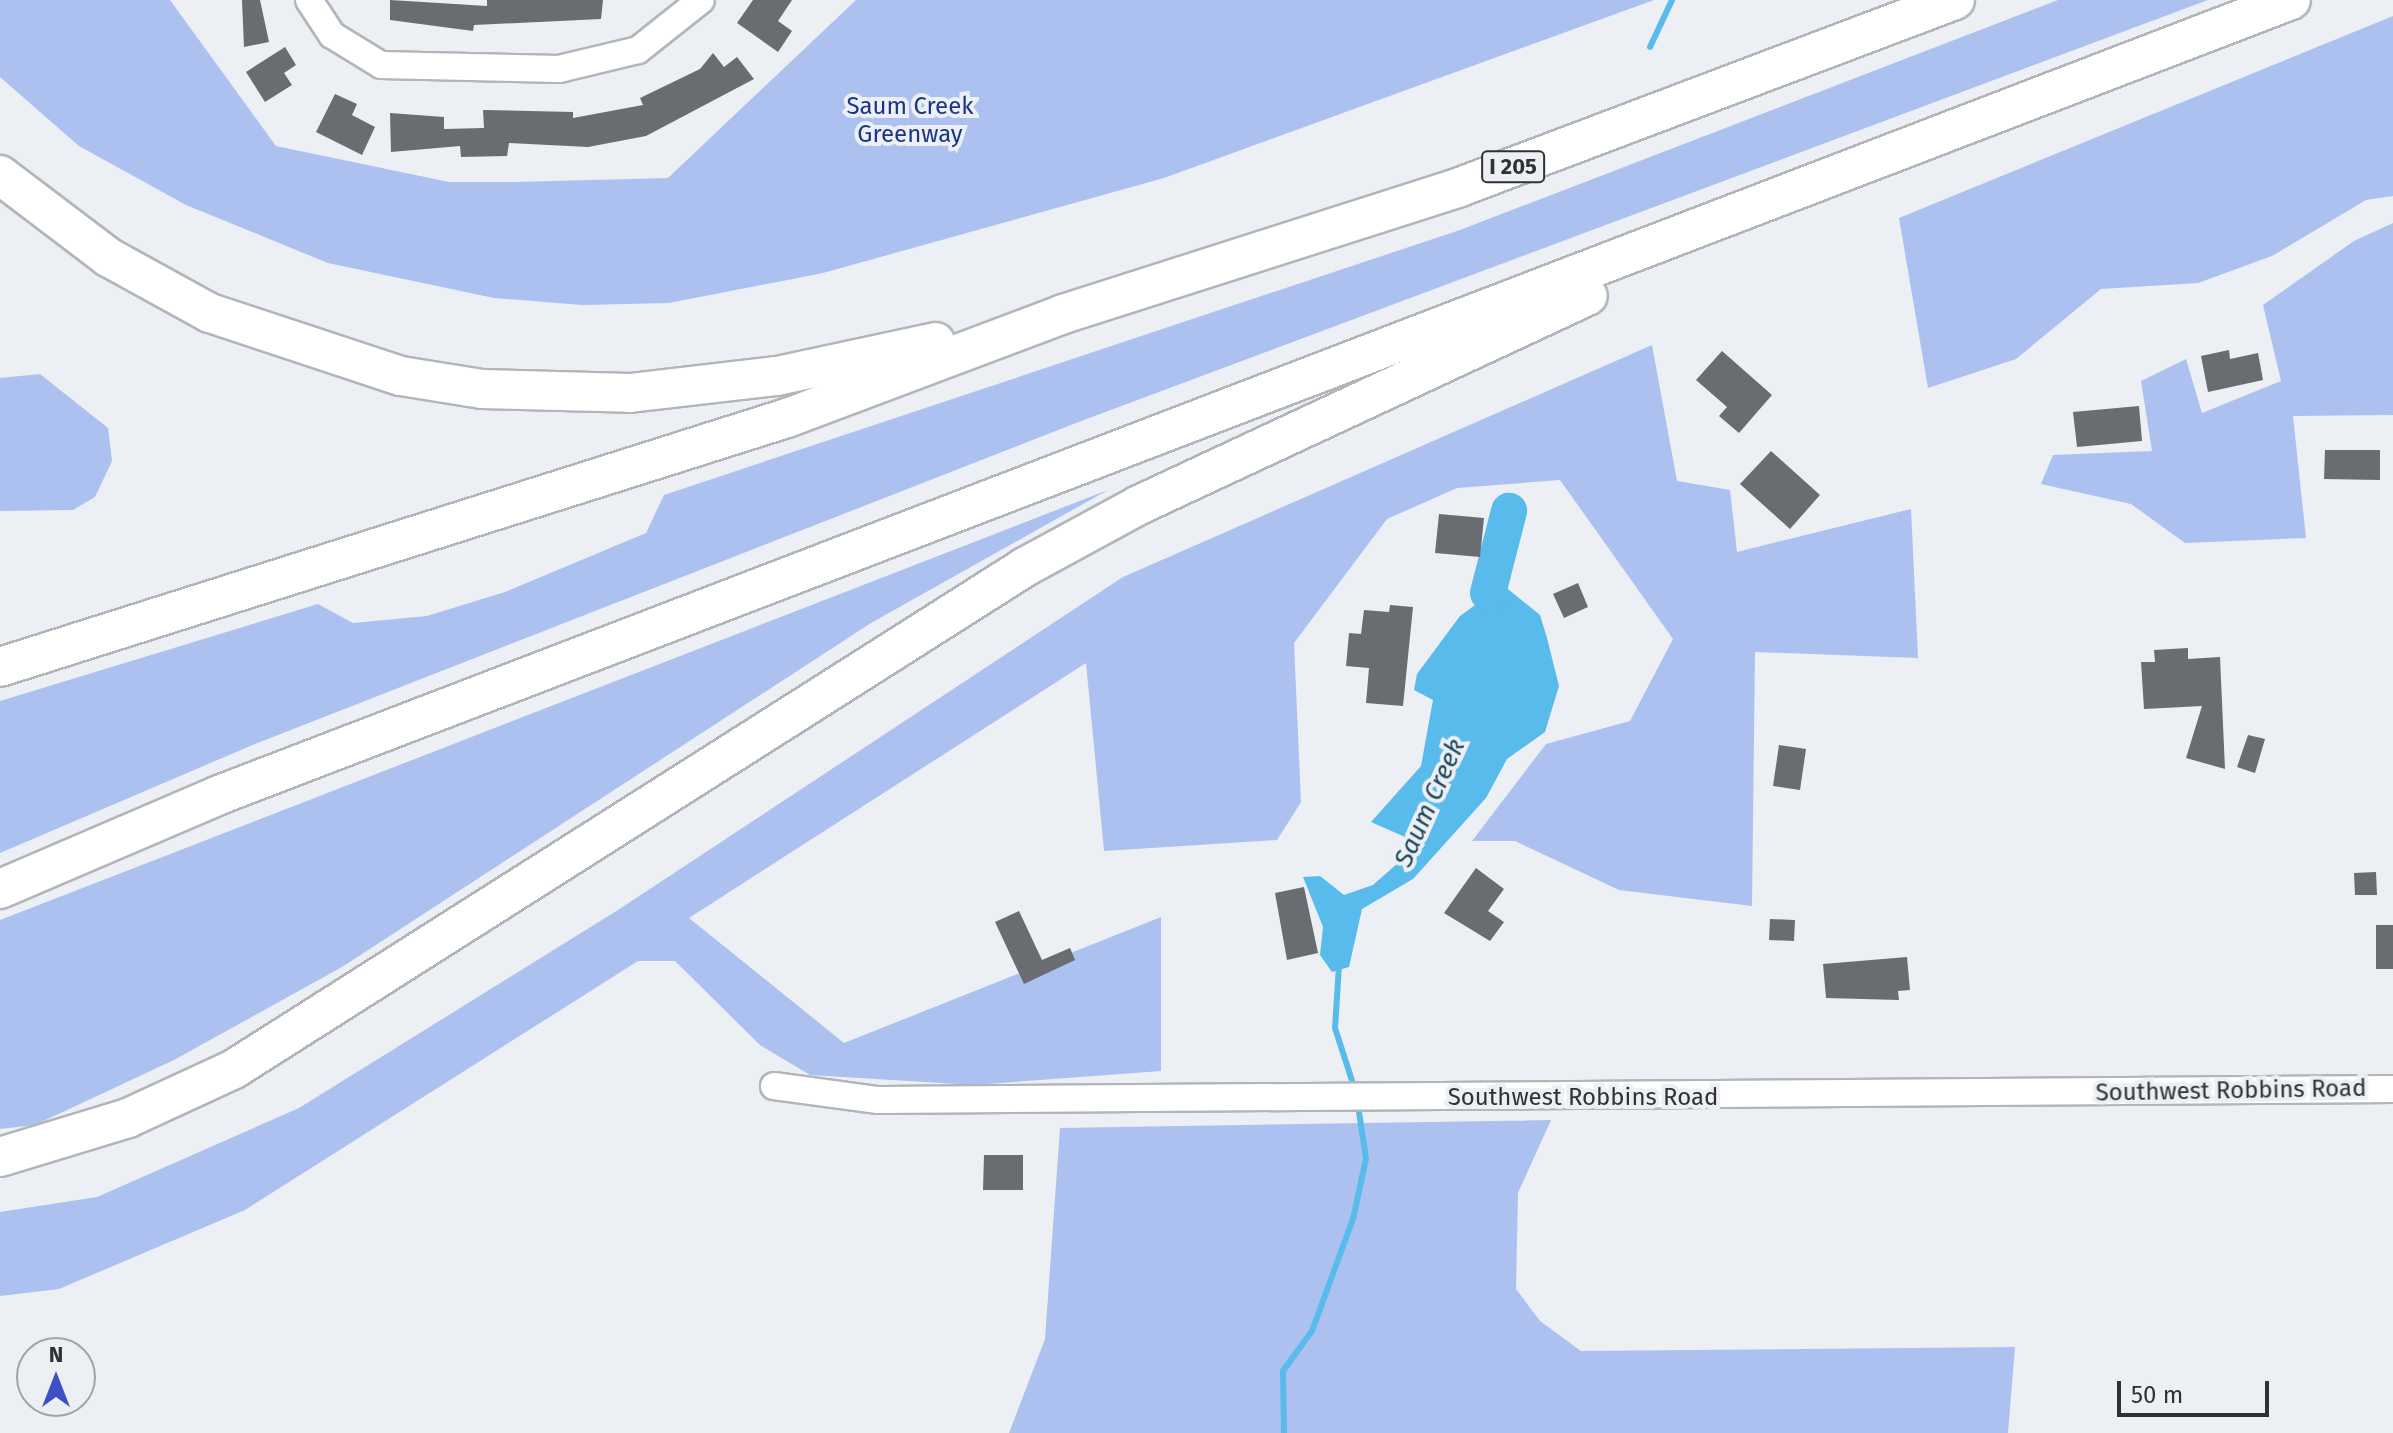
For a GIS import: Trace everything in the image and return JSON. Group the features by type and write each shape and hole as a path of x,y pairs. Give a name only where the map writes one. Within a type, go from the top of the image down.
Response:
{"highway":[{"name":"I 205","path":"1063,314 1460,187 1955,0"},
{"path":"0,889 234,789 1835,180 2291,0"},
{"path":"0,175 108,257 210,313 339,360 482,389 702,388 1063,314"},
{"path":"0,1157 128,1118 234,1069 910,635 1139,505 1835,180"},
{"path":"0,667 787,418 1063,314"}],"street":[{"path":"309,0 332,35 381,65 559,69 638,50 701,0"},
{"name":"Southwest Robbins Road","path":"774,1086 878,1100 1402,1099 2393,1089"}],"green space":[{"name":"Saum Creek Greenway","path":"0,0 170,0 276,146 449,182 515,182 668,178 856,0 1654,0 1164,178 823,273 669,303 582,305 494,298 328,263 186,205 79,146 0,77"},
{"path":"2058,0 2208,0 1076,423 255,744 0,853 0,701 318,604 353,623 427,616 505,592 646,533 664,495 1460,230"},
{"path":"2393,16 2393,196 2366,200 2272,256 2198,283 2101,289 2016,359 1928,388 1899,218"},
{"path":"2393,223 2393,415 2293,416 2306,538 2185,543 2131,504 2041,484 2053,455 2152,451 2141,381 2186,359 2202,413 2281,381 2263,305 2354,241"},
{"path":"1652,345 1677,481 1730,490 1737,552 1911,509 1918,658 1755,652 1752,906 1619,890 1515,841 1472,841 1546,744 1630,721 1673,639 1560,480 1457,488 1387,519 1294,643 1301,802 1277,840 1104,851 1086,663 689,918 844,1043 1161,917 1161,1071 974,1085 810,1075 760,1045 675,961 638,961 245,1210 59,1289 0,1296 0,1212 97,1197 299,1108 618,910 1123,577"},
{"path":"40,374 108,428 112,461 95,497 73,510 0,511 0,378"},
{"path":"1108,490 871,623 342,967 174,1060 35,1125 0,1129 0,920"},
{"path":"1551,1120 1518,1193 1516,1289 1540,1321 1581,1351 2015,1347 2008,1433 1009,1433 1045,1339 1060,1128"}],"water":[{"path":"1503,585 1540,615 1547,638 1559,686 1545,732 1507,759 1486,798 1413,879 1362,909 1349,967 1332,972 1320,955 1323,927 1303,877 1320,876 1344,895 1373,885 1398,863 1405,837 1371,822 1421,766 1433,700 1414,690 1417,674 1460,616"}],"building":[{"path":"242,0 260,0 269,42 244,47"},
{"path":"390,0 487,6 487,0 603,0 601,19 474,25 473,31 390,20"},
{"path":"753,0 792,0 778,21 792,31 778,52 737,23"},
{"path":"285,47 296,65 284,73 292,85 265,102 246,72"},
{"path":"713,53 724,67 737,57 754,79 646,136 588,147 509,143 507,156 461,157 460,146 391,152 390,113 444,117 444,129 484,128 483,110 573,112 573,118 643,105 640,98 700,69"},
{"path":"335,94 357,104 352,115 375,127 362,155 316,132"},
{"path":"2229,350 2230,359 2258,353 2263,380 2208,392 2201,356"},
{"path":"1722,351 1772,395 1739,433 1719,416 1727,407 1696,380"},
{"path":"2139,406 2142,441 2077,447 2073,412"},
{"path":"2325,450 2380,450 2380,480 2324,479"},
{"path":"1771,451 1820,495 1790,529 1740,484"},
{"path":"1439,514 1484,518 1480,557 1435,553"},
{"path":"1578,583 1588,607 1564,618 1553,594"},
{"path":"1390,605 1413,607 1403,706 1366,703 1369,668 1346,666 1349,633 1361,634 1364,610 1389,612"},
{"path":"2188,648 2188,659 2220,657 2225,769 2186,758 2202,706 2144,709 2141,662 2155,662 2154,650"},
{"path":"2248,735 2265,739 2255,773 2237,767"},
{"path":"1779,745 1806,749 1800,790 1773,786"},
{"path":"1476,868 1504,889 1488,911 1504,922 1490,941 1444,913"},
{"path":"2376,872 2377,895 2355,895 2354,873"},
{"path":"1304,887 1318,953 1287,960 1275,893"},
{"path":"1019,911 1042,960 1070,948 1075,960 1024,984 995,922"},
{"path":"1770,919 1795,920 1794,941 1769,940"},
{"path":"2376,925 2393,925 2393,969 2376,969"},
{"path":"1907,957 1910,990 1898,991 1899,1000 1826,998 1823,964"},
{"path":"984,1155 1023,1155 1023,1190 983,1190"}],"waterway":[{"name":"Saum Creek","path":"1650,47 1672,0"},
{"name":"Saum Creek","path":"1488,593 1509,511"},
{"name":"Saum Creek","path":"1339,965 1335,1028 1355,1090"},
{"name":"Saum Creek","path":"1284,1433 1283,1371 1312,1331 1353,1219 1366,1159 1358,1105"}]}
